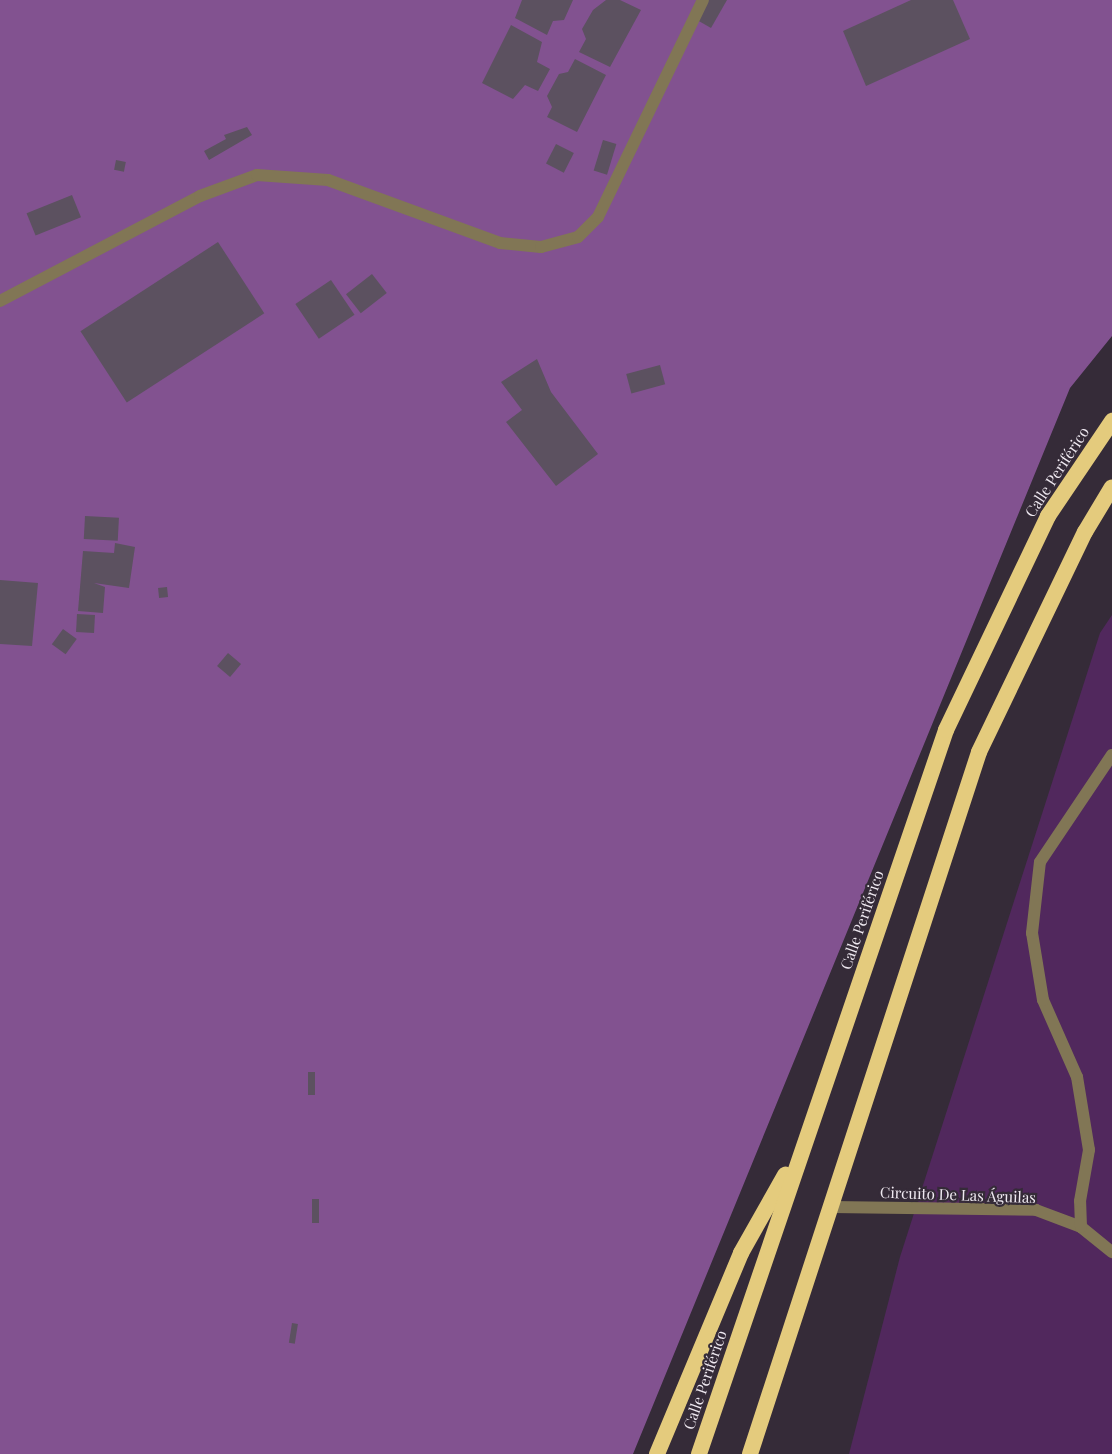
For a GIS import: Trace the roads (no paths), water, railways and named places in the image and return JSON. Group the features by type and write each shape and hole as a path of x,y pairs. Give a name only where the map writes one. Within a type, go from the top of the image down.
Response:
{"highway":[{"name":"Calle Periférico","path":"699,1454 802,1146 946,730 1048,516 1112,421"},
{"path":"750,1454 979,752 1085,532 1112,487"},
{"path":"657,1454 741,1253 802,1146"}],"street":[{"path":"0,301 200,196 257,175 328,180 500,243 541,248 578,237 598,217 703,0"},
{"path":"1082,1227 1080,1201 1089,1150 1078,1087 1043,1000 1032,933 1040,862 1112,754"},
{"name":"Circuito De Las Águilas","path":"832,1207 1036,1210 1082,1227 1112,1252"}]}
